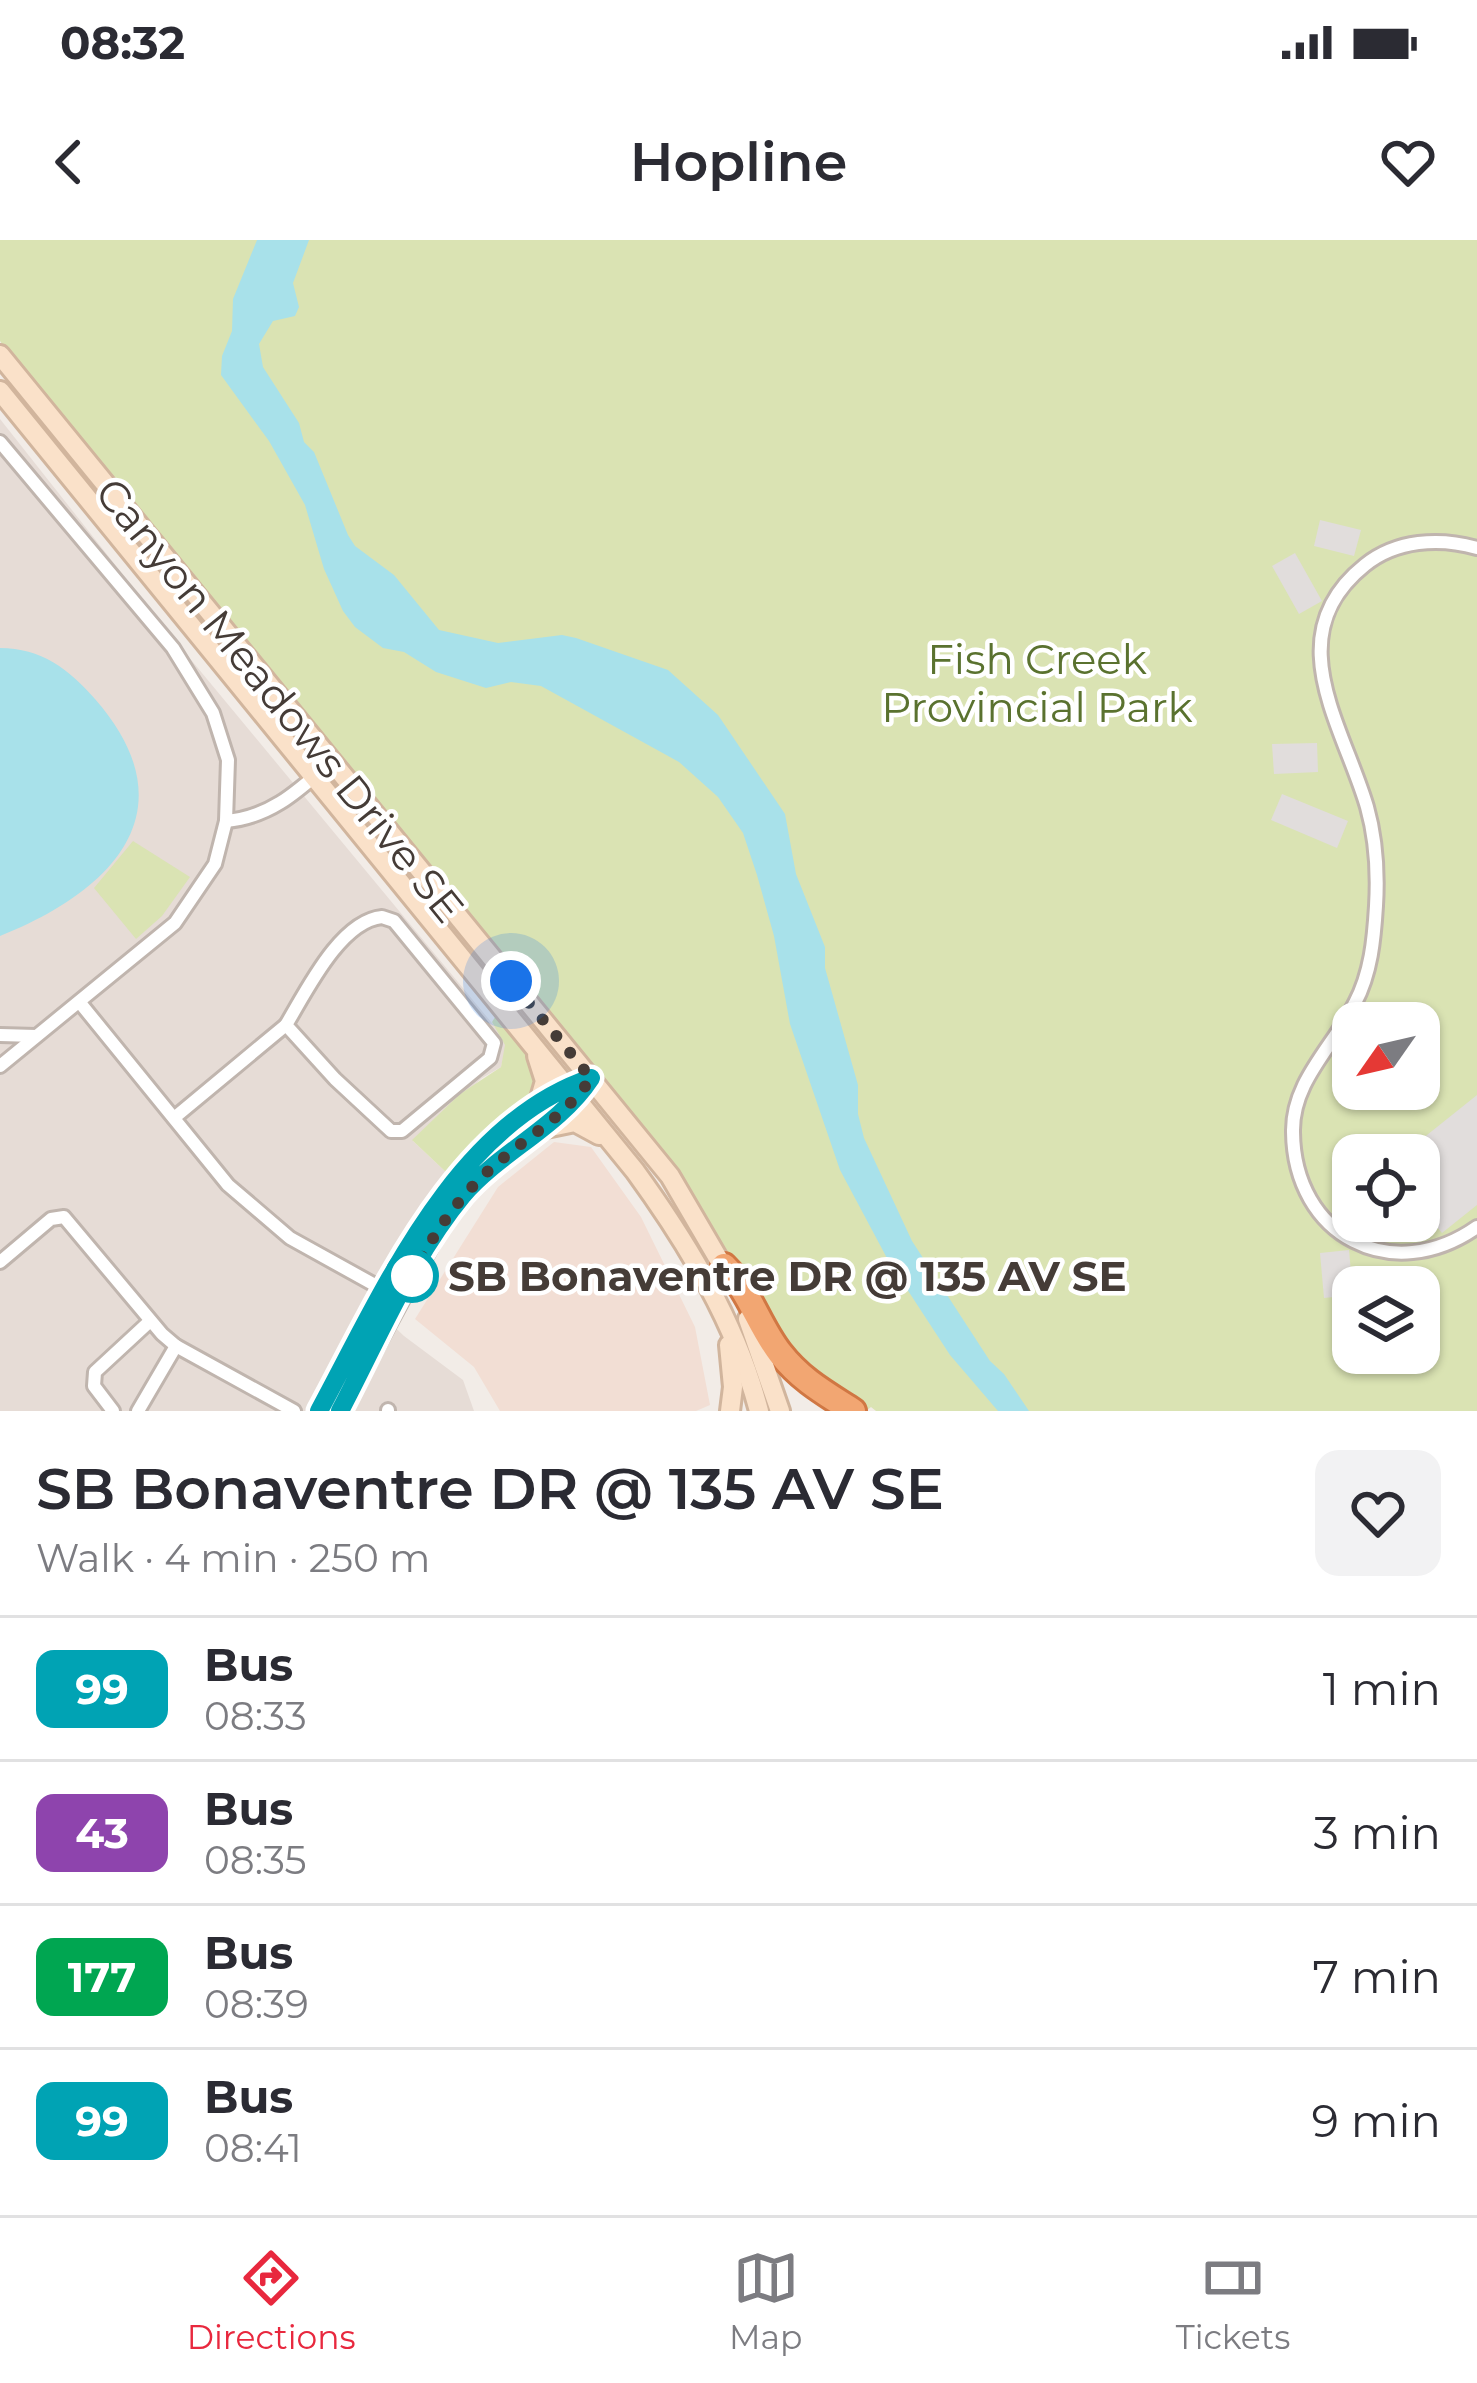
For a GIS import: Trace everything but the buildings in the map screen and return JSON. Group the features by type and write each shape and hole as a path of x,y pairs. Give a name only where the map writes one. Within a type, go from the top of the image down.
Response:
{"highway":[{"path":"724,1265 742,1284 776,1349 803,1379 853,1411"}],"main road":[{"name":"Canyon Meadows Drive SE","path":"0,355 670,1176 724,1265 756,1338 780,1411"},
{"name":"Canyon Meadows Drive SE","path":"0,391 527,1035 669,1218 731,1334 759,1411"},
{"path":"527,1035 542,1067 538,1105"},
{"path":"542,1129 575,1122 611,1142"},
{"path":"730,1411 731,1334"}],"street":[{"path":"0,442 173,648 213,713 228,760 226,821 215,864 175,923 0,1066"},
{"path":"1477,548 1432,542 1390,549 1349,579 1323,626 1322,682 1369,814 1376,902 1362,987 1300,1093 1292,1131 1305,1188 1326,1220 1350,1239 1379,1251 1415,1255 1440,1249 1477,1227"},
{"path":"226,821 255,818 331,762"},
{"path":"174,1118 286,1025 337,945 370,918 394,921 494,1043 490,1058 402,1131 391,1131 286,1025"},
{"path":"81,1004 228,1184 290,1238 392,1295"},
{"path":"0,1035 37,1036"},
{"path":"319,1411 392,1295 466,1191 542,1129 591,1078"},
{"path":"340,1411 430,1210 454,1178 538,1105 572,1093"},
{"path":"0,1262 51,1219 64,1217 149,1322 176,1346 294,1411"},
{"path":"113,1411 94,1386 95,1372 149,1322"},
{"path":"138,1411 176,1346"}],"shaded area":[{"path":"0,419 173,638 501,1034 506,1045 501,1067 482,1078 413,1141 448,1174 366,1300 463,1380 474,1411 0,1411"},
{"path":"1320,520 1361,530 1354,556 1314,546"},
{"path":"1295,553 1322,601 1299,614 1272,566"},
{"path":"1317,743 1318,772 1274,774 1272,744"},
{"path":"1282,794 1348,821 1337,848 1271,820"},
{"path":"1477,1095 1477,1205 1442,1233 1440,1134 1428,1134"},
{"path":"554,1142 591,1147 641,1217 695,1327 710,1405 696,1411 500,1411 474,1367 415,1319 498,1187"},
{"path":"1349,1250 1350,1266 1332,1266 1332,1297 1324,1298 1320,1253"}],"green space":[{"name":"Fish Creek Provincial Park","path":"0,240 1477,240 1477,1411 876,1411 871,1407 866,1411 804,1373 677,1171 0,341"},
{"path":"133,841 190,877 162,916 136,939 94,888"},
{"path":"497,1014 531,1065 532,1100 448,1174 412,1140 460,1094 501,1067 505,1045 492,1022"}],"water":[{"path":"257,240 309,240 293,283 299,307 295,316 273,321 259,344 263,367 314,452 355,546 394,575 439,630 498,643 562,635 668,670 718,715 785,814 796,874 825,947 825,968 858,1085 864,1138 912,1241 990,1361 1029,1411 998,1411 950,1355 888,1260 840,1170 790,1024 757,875 743,833 718,797 679,762 541,686 511,682 486,688 436,672 404,652 383,648 343,611 324,569 305,505 269,441 221,375 222,356 232,331 233,299"},
{"path":"0,648 53,662 95,699 123,739 137,777 137,811 126,842 105,871 76,896 0,936"}],"bus line":[{"name":"99","path":"319,1411 430,1210 454,1178 538,1105 566,1086 591,1078 577,1099 466,1191 443,1221 340,1411"}],"place":[{"name":"SB Bonaventre DR @ 135 AV SE","path":"412,1276"}],"route":[{"path":"412,1276 466,1191 577,1099 591,1078 511,981"}]}
